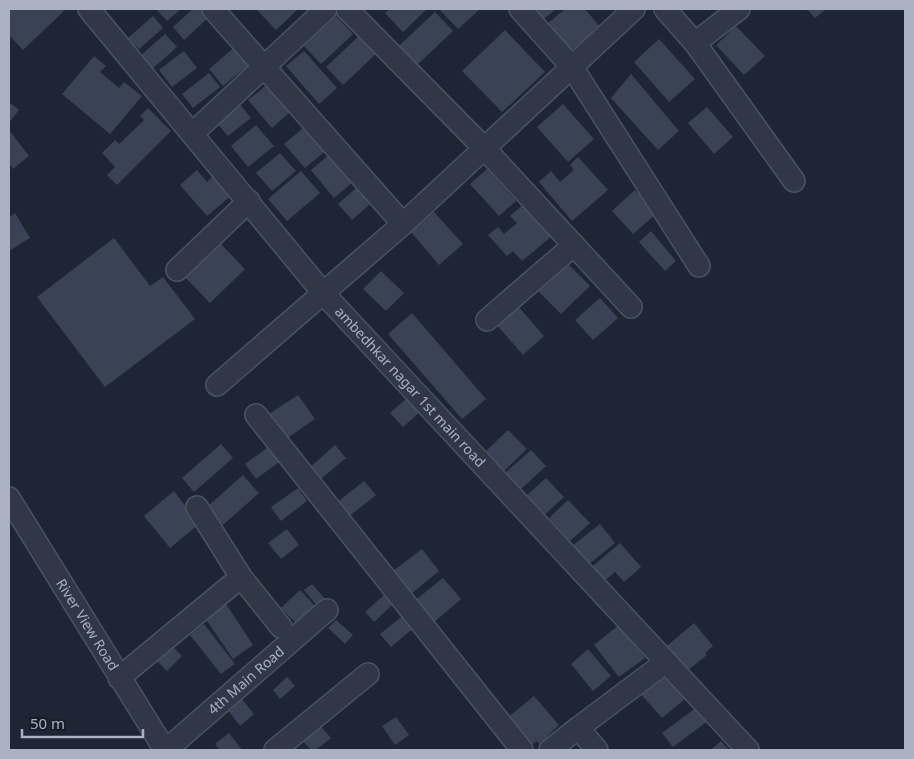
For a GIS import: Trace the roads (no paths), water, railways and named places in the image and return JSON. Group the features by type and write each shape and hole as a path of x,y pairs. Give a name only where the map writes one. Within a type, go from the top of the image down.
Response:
{"street":[{"name":"ambedhkar nagar 1st main road","path":"89,9 324,294 748,750"},
{"path":"213,9 403,224"},
{"path":"193,133 326,9"},
{"path":"347,9 485,149 631,307"},
{"path":"520,9 572,67 699,266"},
{"path":"217,385 403,224 634,9"},
{"path":"665,9 695,43 794,181"},
{"path":"695,43 739,9"},
{"path":"177,270 249,202"},
{"path":"487,320 574,245"},
{"path":"256,415 522,750"},
{"name":"River View Road","path":"9,498 119,678 166,750"},
{"path":"197,507 241,577 281,627"},
{"path":"119,678 241,577"},
{"name":"4th Main Road","path":"166,750 328,610"},
{"path":"550,750 612,705 666,662"},
{"path":"283,748 368,674"},
{"path":"578,728 596,750"}]}
